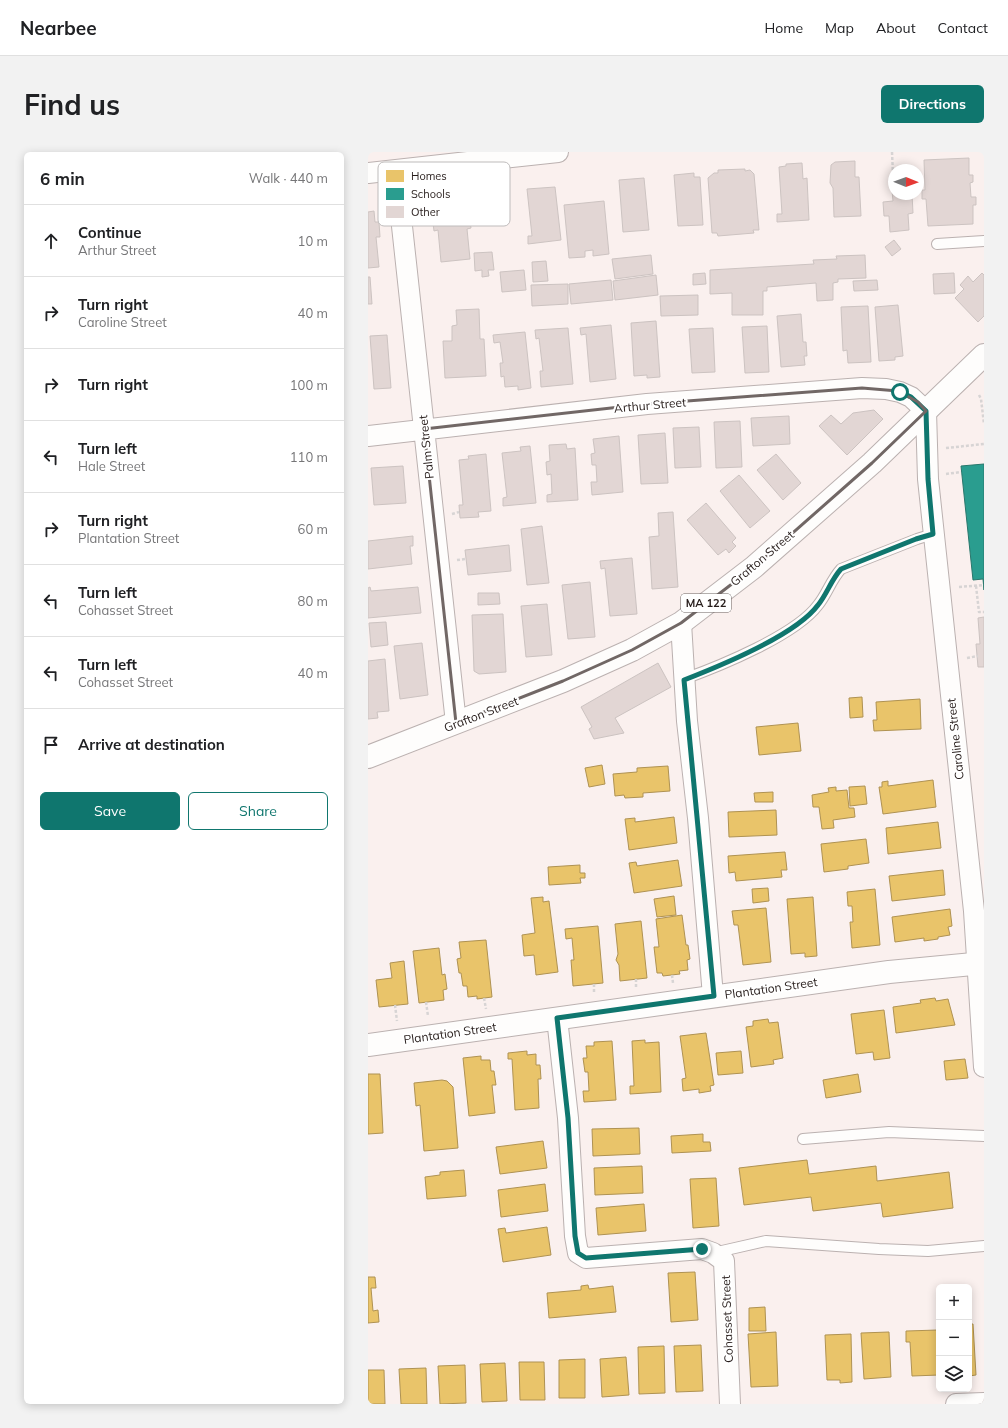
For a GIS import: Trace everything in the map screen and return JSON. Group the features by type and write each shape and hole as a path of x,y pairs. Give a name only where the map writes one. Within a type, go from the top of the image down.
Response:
{"main road":[{"name":"Grafton Street","path":"368,757 562,681 632,650 681,623 754,567 872,464 984,355"},
{"name":"Plantation Street","path":"368,1045 889,972 980,963"}],"street":[{"path":"473,162 558,152"},
{"path":"368,173 378,172"},
{"name":"Palm Street","path":"402,226 456,723"},
{"name":"Arthur Street","path":"368,436 648,404 862,388 886,389 900,392 911,397 926,411"},
{"name":"Caroline Street","path":"926,411 928,479 933,534 980,963 984,1067"},
{"path":"681,623 684,680 714,996"},
{"path":"557,1018 568,1118 575,1236 578,1253 586,1258 702,1249 713,1253"},
{"name":"Cohasset Street","path":"713,1253 724,1261 730,1404"},
{"path":"956,1404 984,1403"}],"lane":[{"path":"937,244 984,241"},
{"path":"684,680 730,660 799,625 818,605 835,576 841,569 916,539 933,534"},
{"path":"803,1139 889,1132 984,1136"},
{"path":"713,1253 766,1241 879,1250 928,1251 984,1246"}],"path":[{"path":"892,152 893,164"},
{"path":"979,395 981,399 984,424"},
{"path":"942,448 984,444"},
{"path":"944,474 961,472"},
{"path":"451,514 459,512"},
{"path":"456,560 466,559"},
{"path":"955,588 984,585"},
{"path":"976,586 979,612 984,612"},
{"path":"962,658 978,656"},
{"path":"636,979 637,989"},
{"path":"594,984 594,996"},
{"path":"484,998 486,1009"},
{"path":"426,1002 428,1016"},
{"path":"395,1005 397,1021"}],"highlighted area":[{"path":"862,388 898,391 918,402 926,411 872,463 754,567 681,623 632,650 563,681 456,723 424,429 647,404"}],"building: Homes":[{"path":"862,697 863,717 850,718 849,698"},
{"path":"920,699 921,729 874,731 873,720 877,720 876,702"},
{"path":"798,723 801,751 759,755 756,727"},
{"path":"602,765 605,784 589,787 585,768"},
{"path":"668,766 670,791 643,793 643,797 625,798 624,795 615,796 613,774 637,772 637,768"},
{"path":"933,780 936,807 883,814 879,787 882,787 882,782 888,781 888,786"},
{"path":"865,786 867,804 850,806 849,787"},
{"path":"836,787 836,791 847,790 849,808 854,808 855,817 833,820 834,828 822,829 819,807 813,807 812,795 829,792 828,788"},
{"path":"773,792 773,802 755,802 754,793"},
{"path":"776,810 777,835 729,837 728,812"},
{"path":"674,817 677,843 629,850 625,819 635,818 635,822"},
{"path":"938,822 941,848 888,854 886,828"},
{"path":"866,839 869,863 848,866 848,869 824,872 821,844"},
{"path":"785,852 787,870 781,870 782,877 736,881 735,872 729,873 728,856"},
{"path":"678,860 682,886 634,893 629,863 636,862 637,866"},
{"path":"580,865 580,873 585,873 585,878 580,878 581,883 549,885 548,867"},
{"path":"943,870 945,895 892,901 889,876"},
{"path":"768,888 769,901 753,903 752,889"},
{"path":"875,889 880,945 852,948 850,922 853,922 852,906 848,906 847,892"},
{"path":"674,896 676,915 657,917 654,899"},
{"path":"543,897 543,902 549,901 558,972 536,975 534,955 524,956 522,935 535,933 531,898"},
{"path":"813,897 817,956 805,957 805,953 791,954 787,899"},
{"path":"766,908 771,962 743,965 738,925 734,925 732,911"},
{"path":"950,909 952,926 948,927 950,935 924,941 924,938 895,942 892,917"},
{"path":"682,915 686,945 688,945 690,959 687,960 688,970 679,971 680,974 663,976 662,973 657,973 654,947 659,947 656,919"},
{"path":"641,921 647,978 620,981 619,965 616,960 618,954 615,924"},
{"path":"598,926 603,983 573,986 571,960 574,960 572,938 566,939 565,929"},
{"path":"486,940 492,997 477,999 477,996 468,997 467,986 463,986 461,973 459,973 457,959 461,958 459,942"},
{"path":"439,948 442,975 445,974 447,989 443,990 444,1000 419,1003 413,951"},
{"path":"404,961 408,1004 379,1007 376,980 392,978 390,963"},
{"path":"935,998 936,1001 948,999 955,1025 896,1033 893,1007 921,1003 920,1000"},
{"path":"884,1010 890,1058 874,1060 873,1052 856,1054 851,1014"},
{"path":"768,1019 769,1023 778,1022 783,1058 773,1060 774,1064 751,1067 746,1027 753,1026 753,1021"},
{"path":"706,1033 714,1085 710,1086 711,1091 699,1093 699,1089 683,1091 682,1079 686,1078 680,1036"},
{"path":"645,1040 645,1043 659,1042 661,1092 630,1094 630,1086 634,1086 632,1041"},
{"path":"612,1041 616,1100 584,1102 583,1091 589,1091 588,1072 585,1072 583,1058 587,1058 586,1046 594,1046 594,1042"},
{"path":"527,1051 527,1055 536,1054 536,1065 540,1065 541,1079 538,1079 539,1108 515,1110 512,1059 508,1059 508,1053"},
{"path":"741,1051 743,1073 718,1075 716,1053"},
{"path":"481,1056 481,1060 490,1060 491,1071 494,1071 496,1085 492,1085 495,1113 469,1116 463,1058"},
{"path":"965,1059 968,1078 946,1080 944,1061"},
{"path":"368,1074 380,1074 383,1133 368,1134"},
{"path":"858,1074 861,1092 826,1098 823,1080"},
{"path":"442,1080 447,1081 453,1087 458,1148 424,1151 420,1105 416,1106 414,1083"},
{"path":"639,1128 640,1154 593,1156 592,1129"},
{"path":"703,1134 703,1142 710,1142 711,1151 672,1153 671,1136"},
{"path":"543,1141 547,1168 500,1174 496,1147"},
{"path":"807,1160 809,1174 876,1166 877,1181 949,1172 953,1208 883,1217 881,1203 813,1211 811,1197 744,1205 739,1168"},
{"path":"642,1166 643,1193 595,1195 594,1168"},
{"path":"464,1170 466,1196 427,1199 425,1177 440,1175 440,1172"},
{"path":"716,1178 719,1226 693,1228 690,1179"},
{"path":"545,1184 548,1211 501,1217 498,1190"},
{"path":"644,1204 646,1231 598,1235 596,1208"},
{"path":"547,1227 551,1255 503,1262 498,1229 505,1228 506,1233"},
{"path":"695,1272 698,1320 671,1322 668,1273"},
{"path":"368,1277 375,1277 376,1288 371,1288 373,1311 378,1310 379,1322 368,1323"},
{"path":"588,1285 589,1289 613,1286 616,1312 549,1318 547,1293 581,1290 581,1286"},
{"path":"765,1307 766,1331 749,1331 749,1308"},
{"path":"972,1324 973,1324 976,1375 972,1376"},
{"path":"936,1330 936,1375 912,1376 910,1342 906,1342 906,1331"},
{"path":"776,1332 778,1386 751,1387 748,1334"},
{"path":"889,1332 891,1377 864,1379 861,1333"},
{"path":"851,1334 852,1382 840,1383 840,1380 827,1380 825,1335"},
{"path":"701,1345 703,1391 676,1392 674,1346"},
{"path":"664,1346 665,1393 639,1394 638,1347"},
{"path":"626,1357 629,1395 602,1397 600,1359"},
{"path":"585,1359 585,1398 559,1398 559,1360"},
{"path":"519,1362 544,1362 545,1400 520,1400"},
{"path":"505,1363 507,1401 482,1402 480,1364"},
{"path":"465,1365 466,1403 440,1404 438,1366"},
{"path":"426,1368 427,1404 401,1404 399,1369"},
{"path":"368,1370 384,1370 385,1404 368,1404"}],"building: Schools":[{"path":"984,464 984,590 983,579 973,580 961,466"}],"building: Other":[{"path":"969,158 969,175 973,175 973,182 970,183 971,197 976,197 976,205 973,205 973,224 928,226 926,199 924,199 924,160"},
{"path":"855,161 855,177 859,177 861,216 834,217 833,188 830,183 831,165 835,162"},
{"path":"802,163 803,179 807,178 809,220 777,222 777,214 782,214 779,167 786,166 786,164"},
{"path":"745,169 745,171 750,170 754,174 759,230 753,230 754,233 718,236 717,233 712,233 708,178 714,173 718,173 718,170"},
{"path":"694,173 694,177 700,177 703,225 678,226 674,175"},
{"path":"644,178 649,230 623,232 619,180"},
{"path":"555,187 561,240 528,244 528,236 532,236 527,189"},
{"path":"912,200 913,213 908,214 909,230 890,232 889,216 884,216 883,202"},
{"path":"604,201 609,254 593,256 593,250 585,251 585,257 569,258 564,205"},
{"path":"374,211 375,222 378,222 378,226 379,226 380,237 376,237 379,267 368,268 368,212"},
{"path":"433,226 471,226 471,228 467,229 470,259 441,262 438,230 434,231"},
{"path":"894,240 901,249 892,256 885,247"},
{"path":"492,252 494,270 488,270 489,276 482,277 482,270 475,271 474,253"},
{"path":"651,255 653,274 615,279 612,259"},
{"path":"865,255 866,278 838,279 838,282 833,283 833,300 817,301 816,283 767,287 767,291 763,291 763,315 732,315 732,293 710,294 710,270 814,264 813,260 837,259 836,256"},
{"path":"546,261 548,281 533,282 532,262"},
{"path":"524,270 526,290 502,292 500,272"},
{"path":"705,273 706,284 693,285 693,274"},
{"path":"954,273 955,293 934,294 933,274"},
{"path":"982,273 984,275 984,316 978,322 955,298 964,289 960,285 968,276 973,282"},
{"path":"656,275 658,295 615,300 613,281"},
{"path":"368,277 370,277 372,304 368,304"},
{"path":"611,280 613,300 571,304 569,284"},
{"path":"877,280 878,290 854,291 853,281"},
{"path":"568,284 568,304 532,306 531,285"},
{"path":"698,295 698,315 661,316 660,296"},
{"path":"898,305 903,356 895,357 895,360 879,361 875,307"},
{"path":"868,306 871,362 848,363 847,350 843,351 841,307"},
{"path":"479,309 480,339 484,339 486,376 445,378 443,341 452,341 452,326 457,325 456,310"},
{"path":"801,314 803,342 806,342 807,356 804,356 805,365 781,367 777,316"},
{"path":"656,321 660,377 647,378 647,375 634,376 631,323"},
{"path":"611,325 616,379 590,382 586,334 581,335 580,328"},
{"path":"767,326 769,372 745,373 742,327"},
{"path":"568,328 573,384 541,387 540,371 543,371 539,338 536,339 535,330"},
{"path":"713,328 715,372 692,373 689,329"},
{"path":"525,332 531,388 518,390 518,386 505,387 504,376 501,377 500,363 503,363 500,342 494,343 493,335"},
{"path":"387,335 391,388 374,389 370,336"},
{"path":"874,410 883,419 847,455 819,426 831,415 841,424 853,413"},
{"path":"789,416 790,444 753,446 751,418"},
{"path":"740,421 742,467 716,468 714,422"},
{"path":"699,427 701,467 675,468 673,428"},
{"path":"665,433 668,483 641,484 638,435"},
{"path":"619,436 623,492 592,495 591,482 597,482 596,465 592,465 591,454 595,453 593,439"},
{"path":"566,444 567,449 575,448 578,500 547,502 547,495 552,494 551,474 547,475 546,462 550,461 549,445"},
{"path":"530,446 536,503 503,506 503,498 507,497 502,453 521,451 520,447"},
{"path":"486,454 491,511 478,512 479,517 460,518 459,505 463,505 459,460 469,459 468,456"},
{"path":"776,454 801,483 783,500 757,470"},
{"path":"403,466 406,503 374,505 371,468"},
{"path":"739,475 770,511 750,528 720,491"},
{"path":"706,503 736,538 732,542 736,546 729,553 726,549 718,555 687,520"},
{"path":"673,512 678,587 652,589 649,537 659,536 658,513"},
{"path":"542,526 549,583 527,585 521,529"},
{"path":"413,536 413,546 410,546 412,564 368,569 368,541"},
{"path":"509,545 511,571 468,575 465,550"},
{"path":"632,558 637,614 610,616 605,568 601,569 600,561"},
{"path":"590,582 595,637 568,639 562,585"},
{"path":"370,587 371,591 418,587 421,613 368,618 368,588"},
{"path":"478,593 499,593 500,604 478,605"},
{"path":"547,604 552,655 526,657 521,606"},
{"path":"503,614 506,672 479,674 474,671 472,615"},
{"path":"984,617 984,667 978,667 976,644 980,644 978,618"},
{"path":"386,622 388,645 371,647 369,623"},
{"path":"422,643 428,695 400,699 394,646"},
{"path":"385,659 389,711 377,712 378,718 368,719 368,661"},
{"path":"658,663 671,687 615,718 624,733 594,739 589,729 592,727 581,707"}],"route":[{"path":"702,1249 586,1258 578,1253 575,1236 568,1118 557,1018 714,996 684,680 737,657 799,625 818,605 828,586 841,569 916,539 933,534 928,479 926,411 918,402 900,392"}]}
